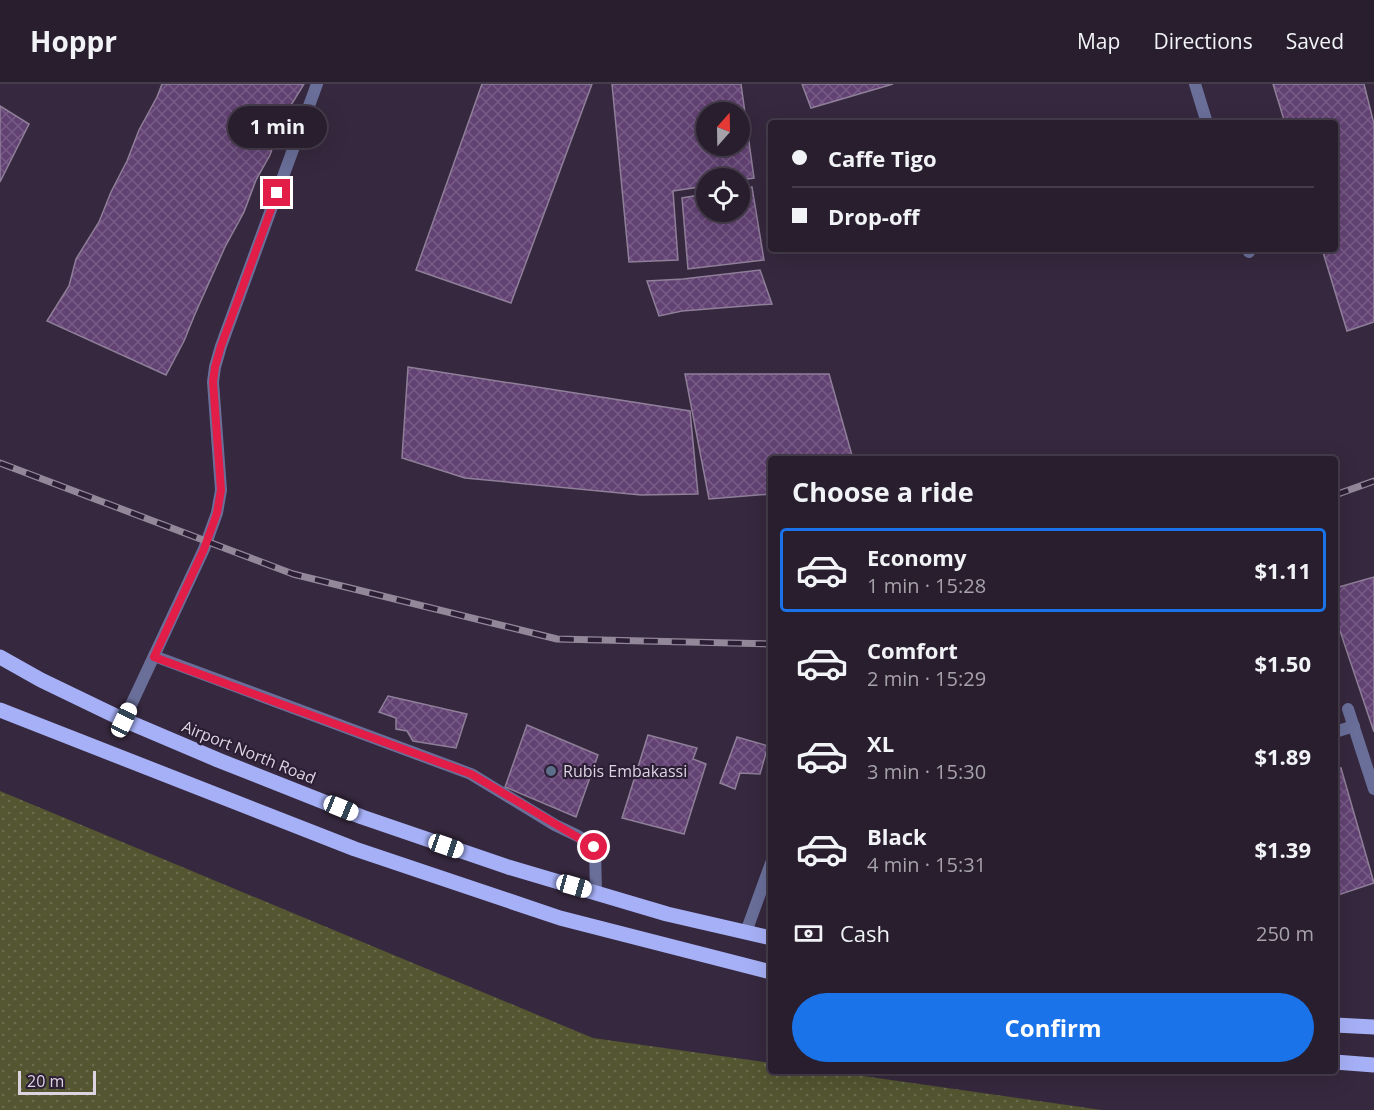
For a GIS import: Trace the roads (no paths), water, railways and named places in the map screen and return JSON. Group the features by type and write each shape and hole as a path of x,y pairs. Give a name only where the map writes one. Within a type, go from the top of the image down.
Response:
{"main road":[{"name":"Airport North Road","path":"0,657 41,680 124,720 362,817 508,867 667,914 768,937"},
{"path":"0,710 355,849 560,918 768,971"},
{"path":"1338,1025 1374,1027"},
{"path":"1338,1062 1374,1065"}],"lane":[{"path":"124,720 204,549 217,513 221,490 213,382 215,367 317,84"},
{"path":"1195,84 1206,120"},
{"path":"154,657 471,774 594,847 596,893"},
{"path":"1348,708 1374,789"},
{"path":"1338,731 1354,726"},
{"path":"746,932 768,871"}],"railway":[{"path":"0,463 293,574 557,639 768,644"},
{"path":"1338,494 1374,481"}],"place":[{"name":"Rubis Embakassi","path":"551,771"}]}
